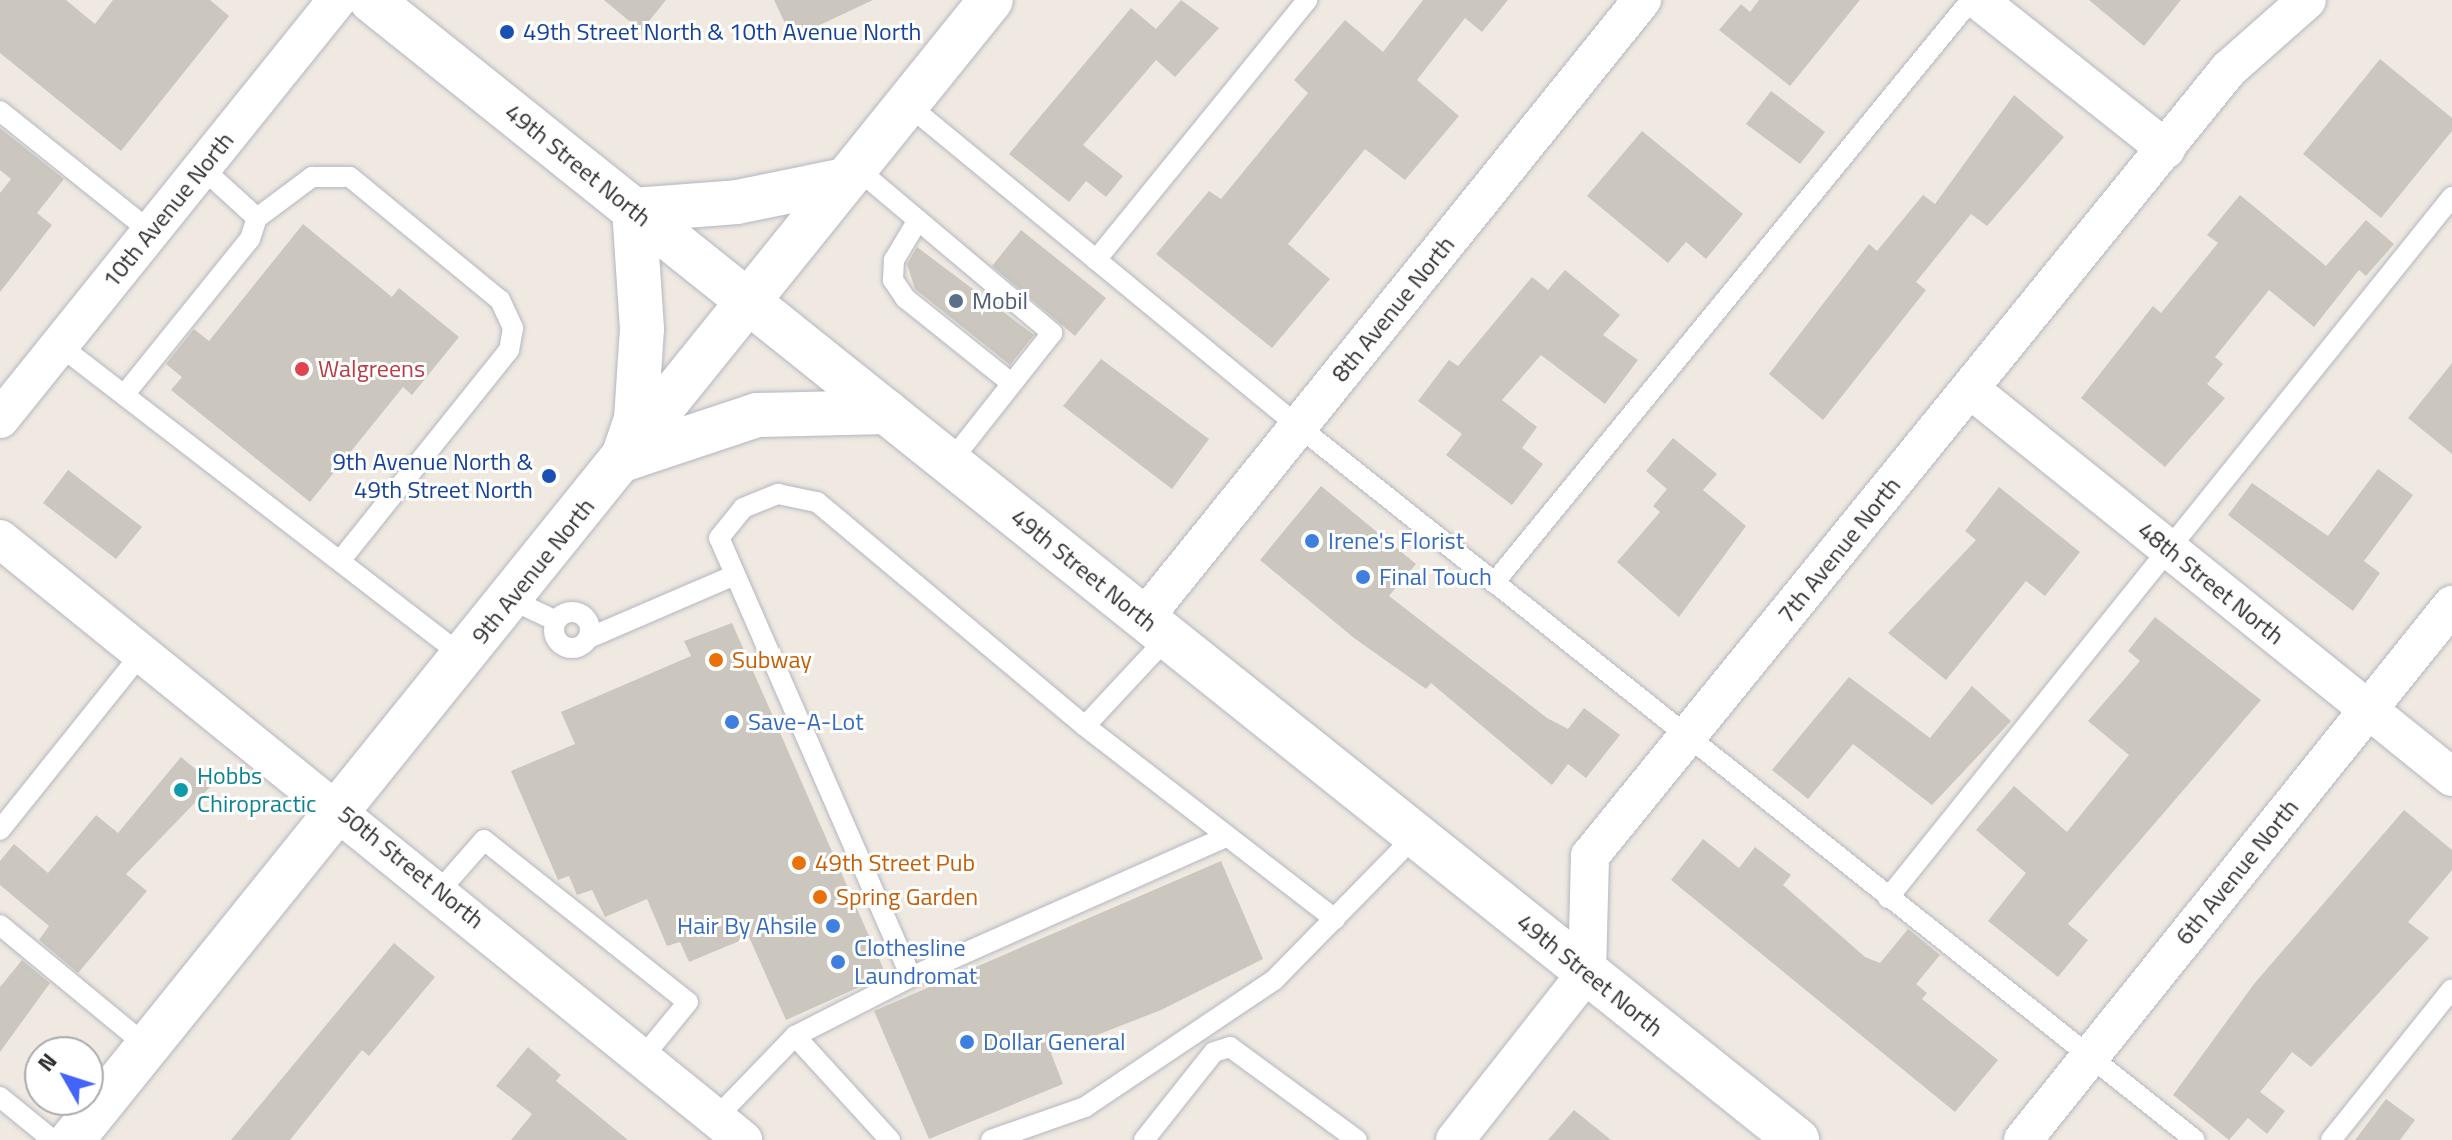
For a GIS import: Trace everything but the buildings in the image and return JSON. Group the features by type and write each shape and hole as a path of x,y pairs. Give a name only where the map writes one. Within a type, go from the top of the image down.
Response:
{"main road":[{"name":"49th Street North","path":"371,0 1797,1140"},
{"name":"9th Avenue North","path":"72,1140 341,812 991,0"},
{"path":"622,460 636,419 642,329 634,210 737,202 850,174"},
{"path":"622,460 757,415 887,412"}],"street":[{"name":"10th Avenue North","path":"0,419 337,0"},
{"name":"8th Avenue North","path":"1156,628 1298,426 1642,0"},
{"path":"1978,0 2166,149"},
{"name":"7th Avenue North","path":"1587,972 1590,856 2229,69 2307,0"},
{"name":"48th Street North","path":"1970,389 2452,777"},
{"name":"50th Street North","path":"0,539 441,889 729,1132"},
{"name":"6th Avenue North","path":"2023,1140 2452,605"},
{"path":"1455,1140 1587,972"}],"lane":[{"path":"1096,260 1307,0"},
{"path":"1494,583 1971,0"},
{"path":"907,104 1298,426 1686,738 2195,1140"},
{"path":"0,111 151,232"},
{"path":"202,168 257,218"},
{"path":"850,174 918,220 1052,333 950,462"},
{"path":"124,395 250,239 257,218 312,177 350,177 500,300 513,328 509,350 340,561"},
{"path":"1888,898 2452,197"},
{"path":"918,220 894,260 893,280 1011,383"},
{"path":"59,345 464,657"},
{"path":"911,977 719,538 743,508 778,494 817,502 1085,726 1335,919"},
{"path":"510,599 554,620 552,632 571,649 591,637 735,575"},
{"path":"1085,726 1156,628"},
{"path":"0,830 142,653"},
{"path":"991,1140 1085,1107 1274,980 1416,835"},
{"path":"729,1132 795,1036 911,977 1227,836"},
{"path":"441,889 484,840 688,1002 642,1058"},
{"path":"0,925 148,1047"},
{"path":"2331,1140 2452,989"},
{"path":"795,1036 890,1140"},
{"path":"1154,1136 1214,1052 1230,1047 1357,1140"},
{"path":"0,1097 53,1140"}],"place":[{"name":"49th Street North & 10th Avenue North","path":"507,32"},
{"name":"Mobil","path":"956,301"},
{"name":"Walgreens","path":"302,369"},
{"name":"9th Avenue North & 49th Street North","path":"549,476"},
{"name":"Irene's Florist","path":"1312,541"},
{"name":"Final Touch","path":"1363,577"},
{"name":"Subway","path":"716,660"},
{"name":"Save-A-Lot","path":"732,722"},
{"name":"Hobbs Chiropractic","path":"181,790"},
{"name":"49th Street Pub","path":"799,863"},
{"name":"Spring Garden","path":"820,897"},
{"name":"Hair By Ahsile","path":"833,926"},
{"name":"Clothesline Laundromat","path":"838,962"},
{"name":"Dollar General","path":"967,1042"}]}
